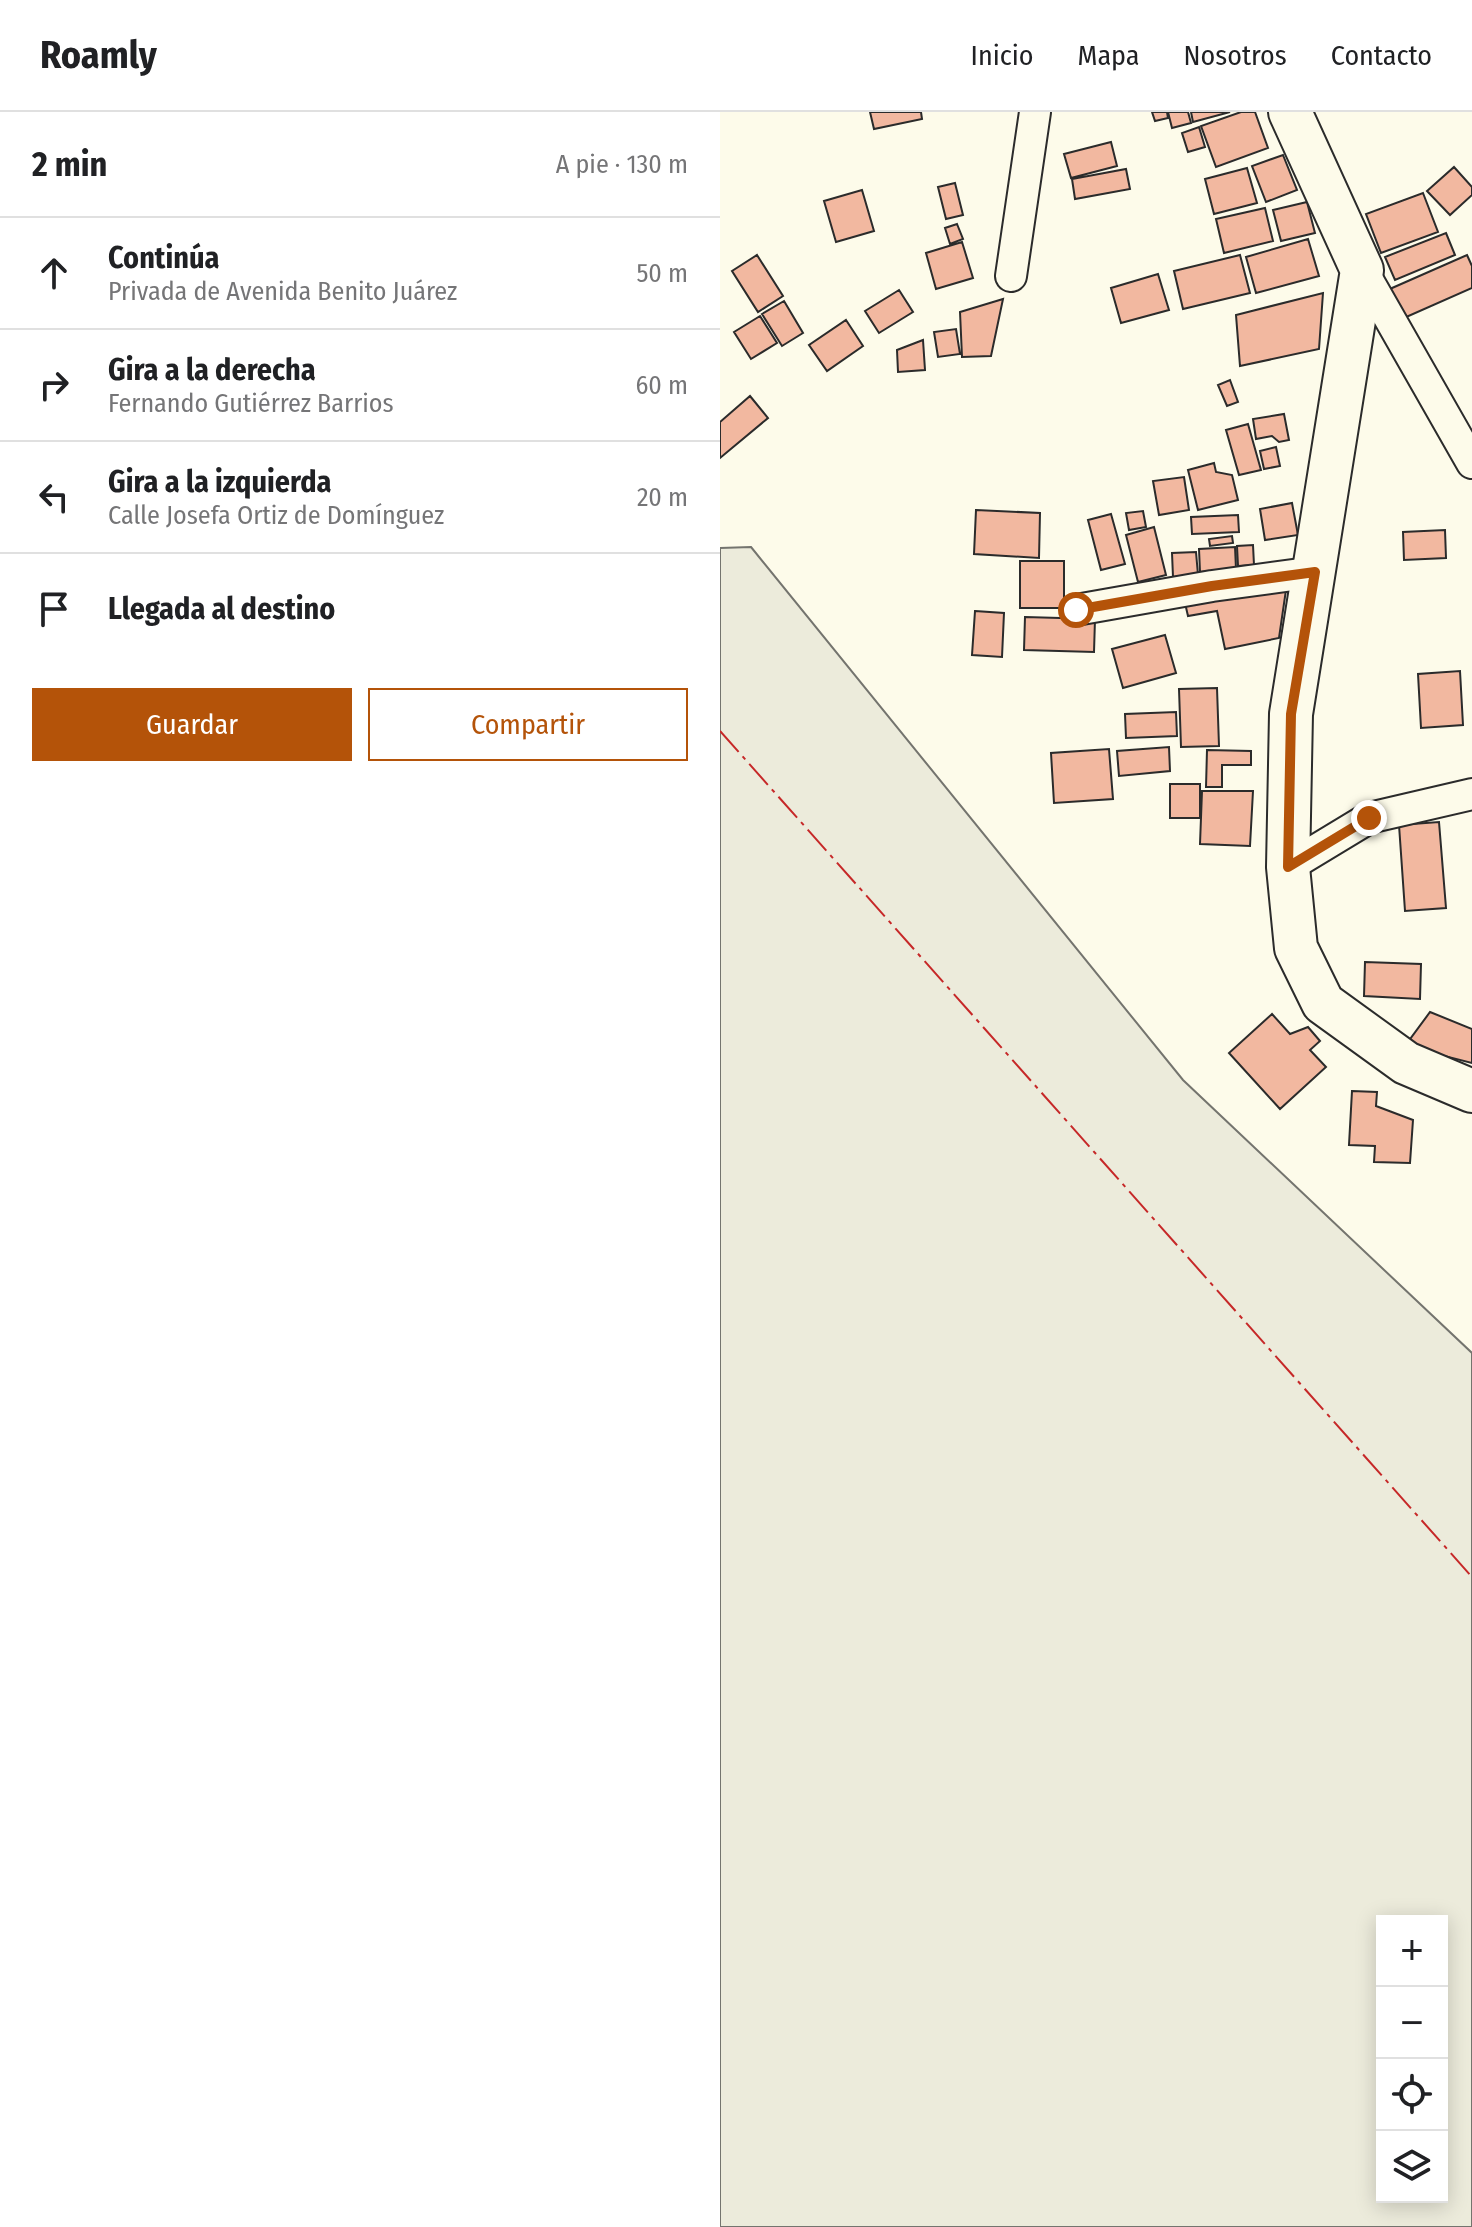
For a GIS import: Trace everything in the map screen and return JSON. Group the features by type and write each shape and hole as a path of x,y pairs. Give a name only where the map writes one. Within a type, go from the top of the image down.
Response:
{"main road":[{"path":"1290,112 1362,270 1291,714 1288,867 1296,948 1323,1003 1406,1063 1472,1091"}],"street":[{"path":"1011,276 1035,112"},
{"path":"1362,270 1472,463"},
{"path":"1076,610 1315,572"},
{"path":"1288,867 1369,818 1472,794"}],"shaded area":[{"path":"751,547 1183,1080 1472,1353 1472,2227 720,2227 720,548"}],"building":[{"path":"870,112 921,112 922,119 874,129"},
{"path":"1152,112 1167,112 1168,118 1155,121"},
{"path":"1168,112 1188,112 1191,123 1172,128"},
{"path":"1191,112 1230,112 1193,122"},
{"path":"1241,112 1255,112 1268,148 1216,167 1201,126"},
{"path":"1199,127 1205,147 1188,152 1182,133"},
{"path":"1111,142 1117,166 1071,178 1064,154"},
{"path":"1283,155 1297,190 1266,202 1252,166"},
{"path":"1454,167 1472,187 1472,195 1450,215 1427,191"},
{"path":"1247,168 1257,203 1214,214 1205,179"},
{"path":"1126,169 1130,189 1075,199 1072,179"},
{"path":"955,183 963,215 946,219 938,187"},
{"path":"862,190 874,231 836,242 824,201"},
{"path":"1423,193 1438,232 1381,253 1366,214"},
{"path":"1307,202 1315,233 1281,241 1273,210"},
{"path":"1265,208 1273,241 1224,253 1216,219"},
{"path":"957,224 963,239 950,244 945,228"},
{"path":"1446,233 1455,255 1395,280 1385,257"},
{"path":"1308,239 1319,276 1256,293 1246,257"},
{"path":"962,242 973,278 936,289 926,253"},
{"path":"757,255 783,296 758,312 732,271"},
{"path":"1240,255 1250,293 1183,309 1174,271"},
{"path":"1467,255 1472,266 1472,288 1404,318 1383,292"},
{"path":"1158,274 1169,310 1121,323 1111,288"},
{"path":"899,290 913,312 879,333 865,311"},
{"path":"1323,293 1319,349 1240,366 1236,315"},
{"path":"1003,299 991,356 962,357 960,312"},
{"path":"784,301 803,333 782,346 762,314"},
{"path":"760,316 777,343 751,359 734,332"},
{"path":"846,320 863,346 827,371 809,345"},
{"path":"956,329 960,354 938,357 934,332"},
{"path":"923,340 925,370 898,372 897,350"},
{"path":"1230,380 1238,402 1227,406 1218,385"},
{"path":"750,396 768,418 720,458 720,422"},
{"path":"1284,414 1289,440 1279,442 1272,436 1256,439 1253,419"},
{"path":"1248,424 1261,470 1239,475 1226,430"},
{"path":"1276,447 1280,466 1264,469 1260,451"},
{"path":"1214,463 1216,472 1232,475 1238,500 1198,510 1188,470"},
{"path":"1184,477 1189,510 1159,515 1153,481"},
{"path":"1292,503 1298,535 1265,540 1260,509"},
{"path":"976,510 1040,513 1039,558 974,554"},
{"path":"1143,511 1146,527 1129,530 1126,513"},
{"path":"1111,514 1125,564 1101,570 1088,520"},
{"path":"1238,515 1239,532 1192,534 1191,517"},
{"path":"1154,527 1166,575 1138,582 1126,535"},
{"path":"1445,530 1446,558 1404,560 1403,532"},
{"path":"1232,536 1233,543 1210,546 1209,539"},
{"path":"1253,545 1254,565 1238,566 1237,546"},
{"path":"1235,547 1236,569 1200,572 1199,549"},
{"path":"1196,552 1198,575 1173,577 1172,553"},
{"path":"1020,561 1064,561 1064,608 1020,608"},
{"path":"1287,583 1279,638 1225,649 1217,611 1188,616 1185,603"},
{"path":"975,611 1004,613 1002,657 972,655"},
{"path":"1025,617 1095,619 1094,652 1024,650"},
{"path":"1165,635 1176,673 1123,688 1112,649"},
{"path":"1460,671 1463,725 1421,728 1418,674"},
{"path":"1217,688 1219,746 1181,747 1179,689"},
{"path":"1176,712 1177,736 1126,738 1125,714"},
{"path":"1169,747 1170,771 1119,776 1117,751"},
{"path":"1109,749 1113,799 1054,803 1051,753"},
{"path":"1207,750 1251,751 1251,765 1222,765 1222,787 1206,787"},
{"path":"1170,784 1200,784 1200,818 1170,818"},
{"path":"1202,791 1253,791 1250,846 1200,844"},
{"path":"1439,822 1446,908 1405,911 1399,825"},
{"path":"1365,962 1421,964 1420,999 1364,996"},
{"path":"1430,1012 1472,1029 1472,1063 1405,1046"},
{"path":"1272,1014 1290,1034 1308,1027 1320,1041 1310,1050 1326,1067 1280,1109 1229,1053"},
{"path":"1352,1091 1377,1092 1376,1106 1413,1120 1410,1163 1374,1162 1375,1146 1349,1145"}],"power":[{"path":"720,731 1472,1577"}],"route":[{"path":"1076,610 1315,572 1291,714 1288,867 1369,818"}]}
